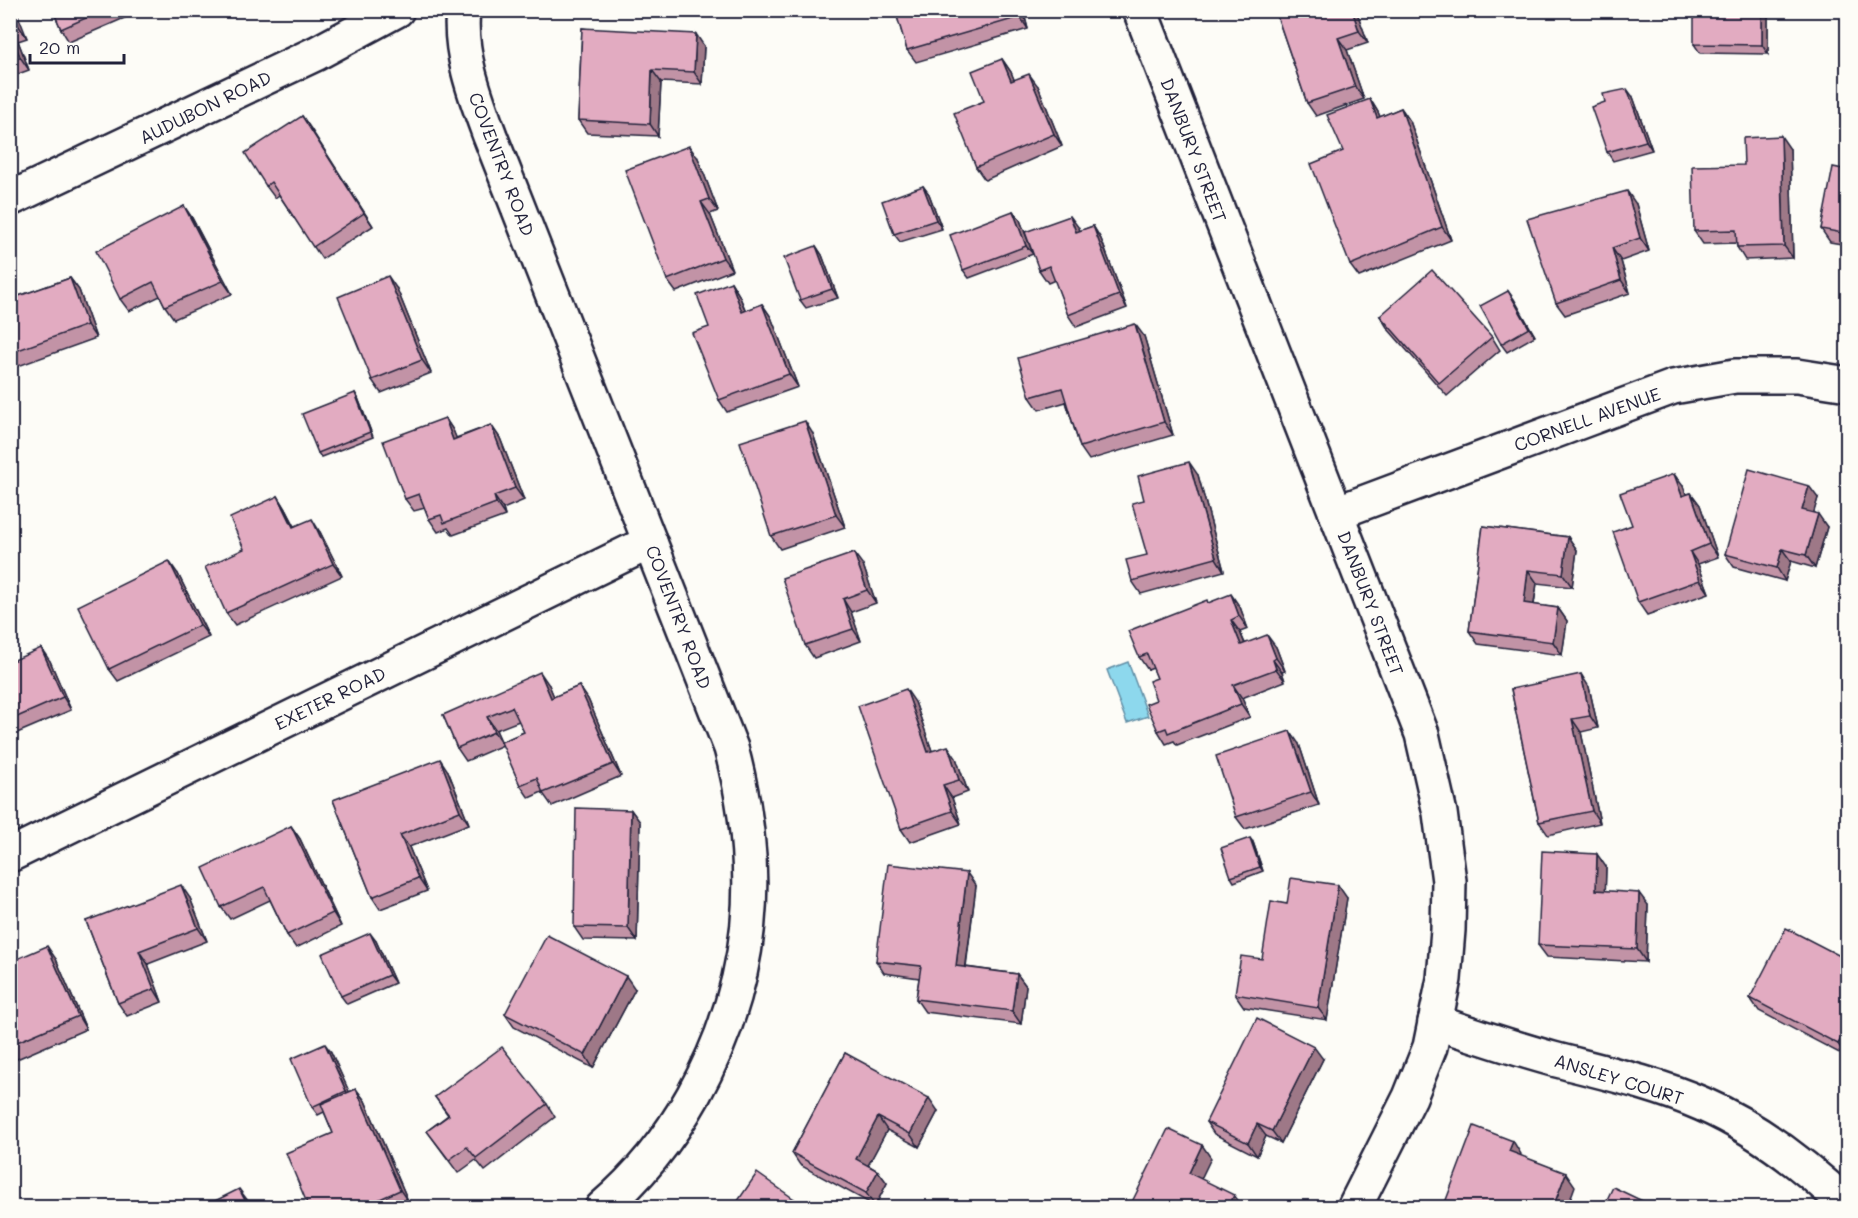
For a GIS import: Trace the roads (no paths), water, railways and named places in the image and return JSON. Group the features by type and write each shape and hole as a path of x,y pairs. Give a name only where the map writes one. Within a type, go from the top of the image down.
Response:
{"street":[{"name":"AUDUBON ROAD","path":"10,199 307,58 397,10"},
{"name":"COVENTRY ROAD","path":"463,10 466,58 473,87 490,136 731,748 740,780 748,829 751,874 749,917 740,974 721,1039 675,1127 649,1162 602,1208"},
{"name":"DANBURY STREET","path":"1140,10 1422,734 1440,813 1449,881 1448,930 1444,979 1430,1047 1410,1097 1354,1208"},
{"name":"CORNELL AVENUE","path":"1336,513 1673,387 1735,376 1797,376 1848,384"},
{"name":"EXETER ROAD","path":"10,855 650,542"},
{"name":"ANSLEY COURT","path":"1435,1022 1550,1058 1657,1087 1704,1105 1785,1152 1816,1175 1848,1206"}],"water":[{"path":"1128,662 1148,716 1127,723 1107,670"}]}
